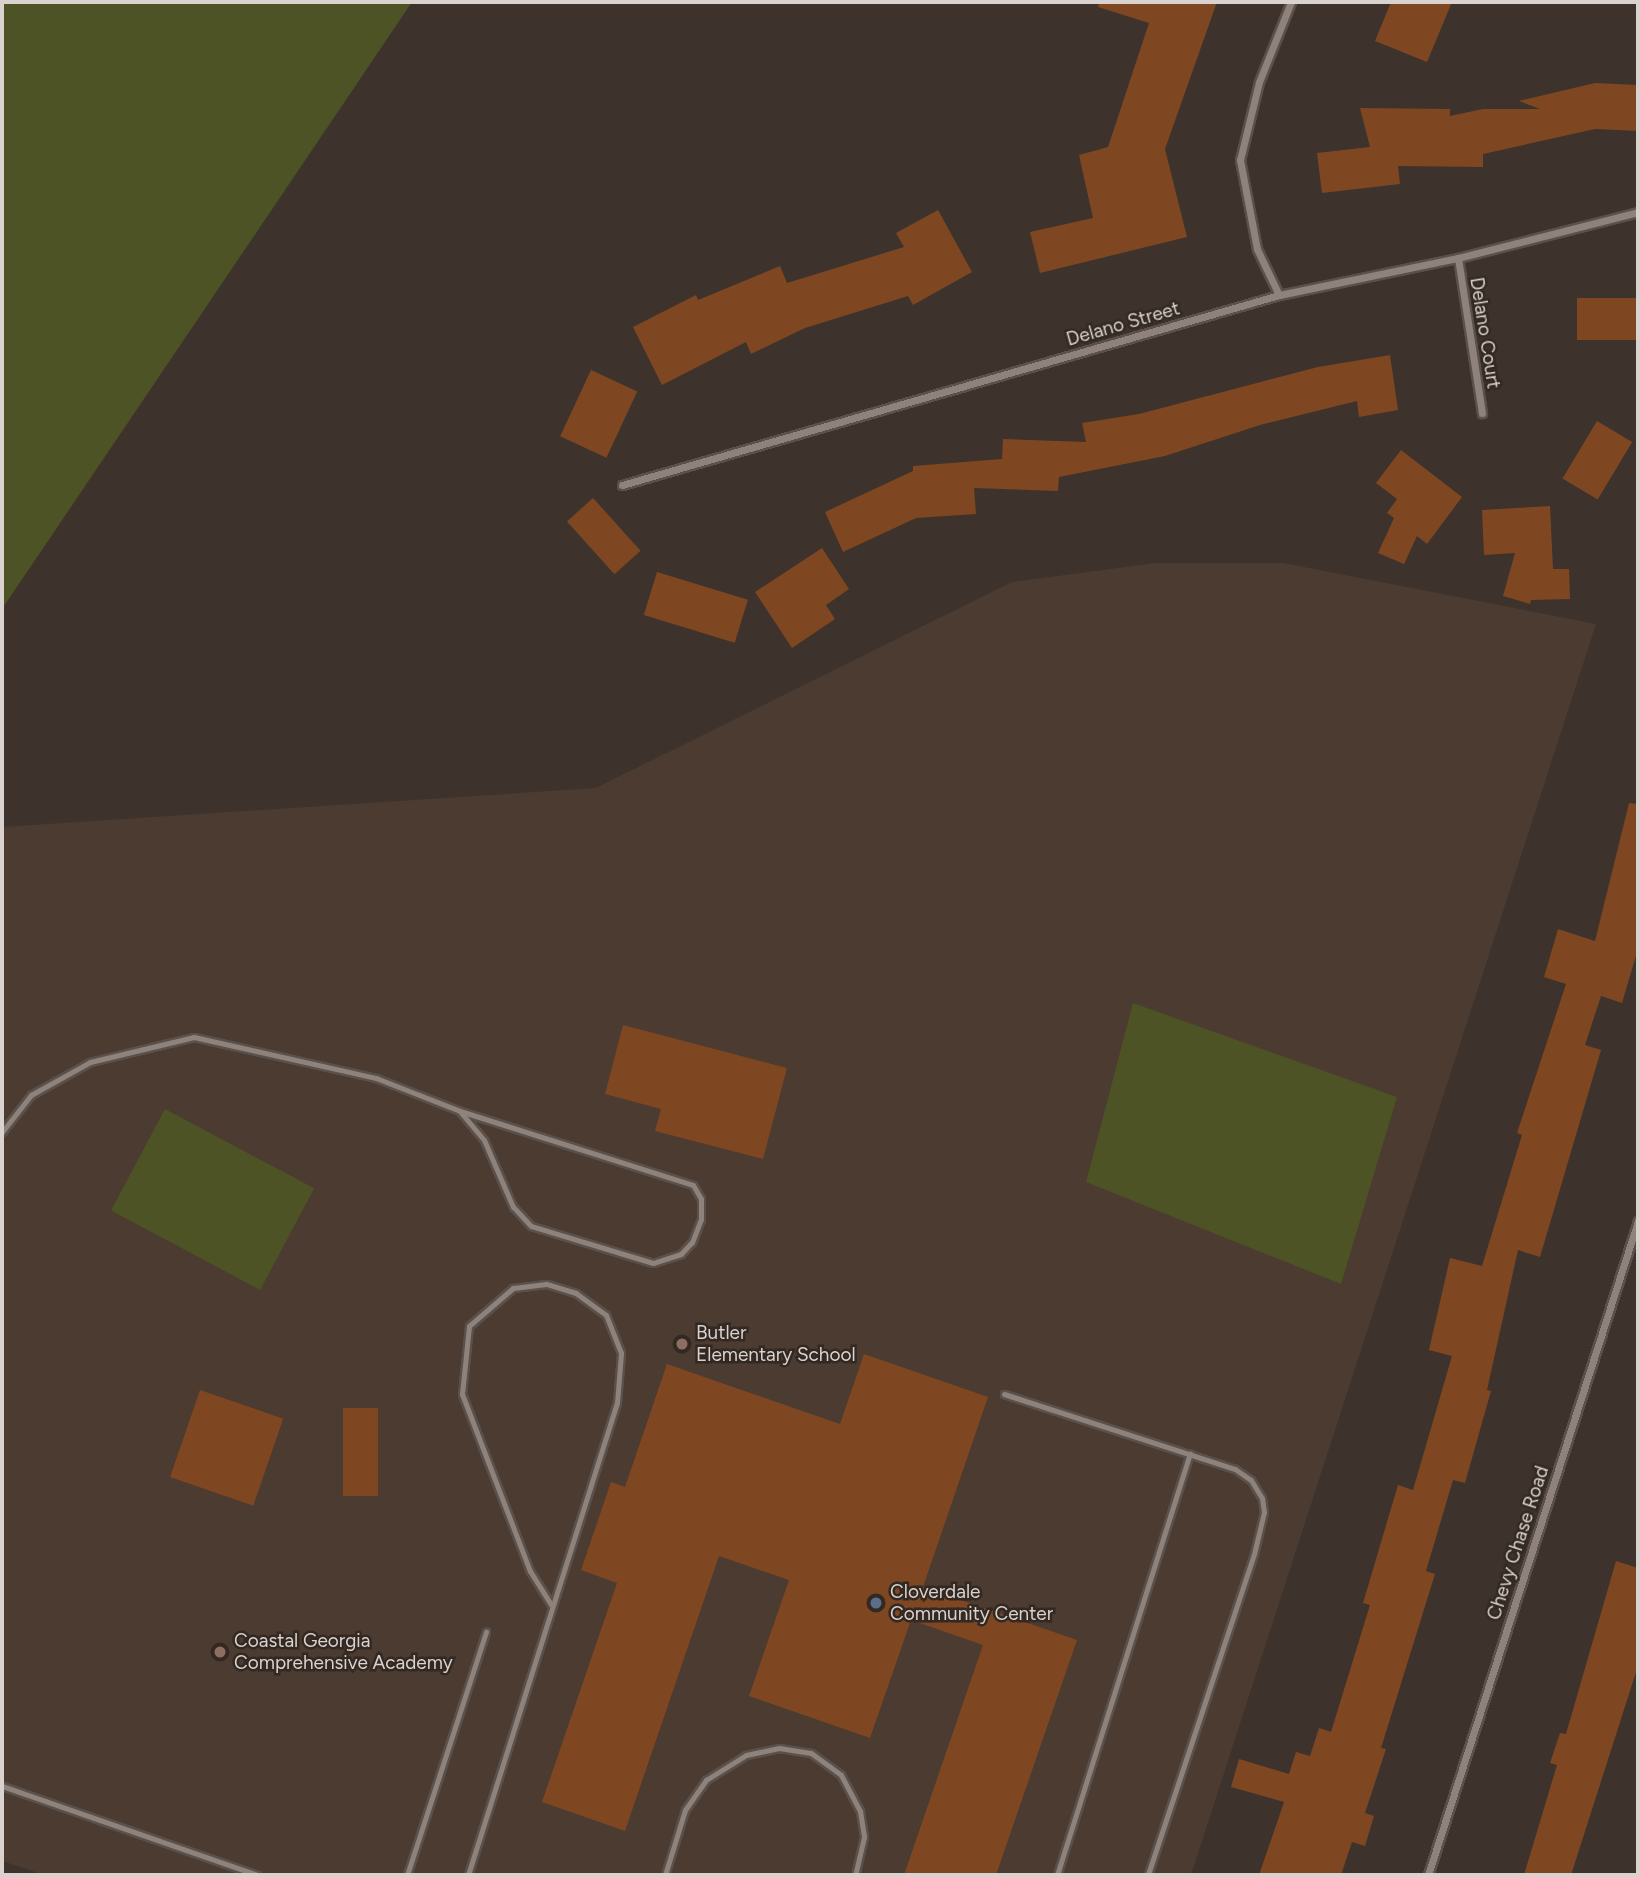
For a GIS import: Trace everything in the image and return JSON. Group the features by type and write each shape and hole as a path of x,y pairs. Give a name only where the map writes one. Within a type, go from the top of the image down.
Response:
{"street":[{"path":"1279,295 1257,249 1240,160 1259,82 1291,2"},
{"name":"Delano Street","path":"622,485 1279,295 1458,258 1638,212"},
{"name":"Delano Court","path":"1458,258 1482,413"},
{"name":"Chevy Chase Road","path":"1428,1875 1638,1220"}],"lane":[{"path":"2,1132 31,1095 90,1062 194,1037 376,1078 460,1111 693,1185 701,1209 692,1242 681,1254 653,1263 531,1226 513,1207 484,1140 460,1111"},
{"path":"468,1875 551,1605 617,1403 621,1353 606,1315 576,1293 546,1284 513,1288 469,1326 461,1394 530,1570 551,1605"},
{"path":"1004,1394 1190,1454 1251,1480 1262,1499 1264,1512 1148,1875"},
{"path":"1057,1875 1190,1454"},
{"path":"407,1875 486,1632"},
{"path":"665,1875 685,1810 706,1780 746,1755 779,1748 811,1753 841,1775 860,1811 864,1838 855,1875"},
{"path":"2,1786 257,1875"}],"shaded area":[{"name":"Butler Elementary School","path":"1156,563 1283,563 1596,624 1191,1875 44,1875 2,1861 2,827 596,788 1012,582"}],"green space":[{"path":"2,2 412,2 2,609"},
{"path":"1133,1003 1397,1097 1341,1284 1086,1182"},
{"path":"165,1109 314,1188 260,1290 111,1211"}],"building":[{"path":"1099,2 1217,2 1165,149 1187,237 1040,273 1030,232 1093,218 1079,155 1108,147 1149,23 1098,7"},
{"path":"1391,2 1452,2 1427,62 1375,41"},
{"path":"1595,83 1638,85 1638,131 1595,129 1483,154 1483,167 1398,166 1400,184 1322,193 1317,153 1370,147 1360,108 1450,109 1450,116 1483,109 1540,109 1519,101"},
{"path":"938,210 972,272 913,305 908,296 805,328 751,354 746,342 662,385 633,327 696,295 698,300 780,266 787,283 904,247 896,233"},
{"path":"1577,298 1638,298 1638,340 1577,340"},
{"path":"1390,355 1398,410 1359,417 1357,401 1260,425 1165,456 1059,477 1058,491 974,488 976,514 916,518 843,552 825,512 913,471 913,466 1002,459 1003,439 1086,442 1082,423 1139,414 1318,367"},
{"path":"591,370 637,392 606,458 560,436"},
{"path":"1597,421 1632,442 1598,500 1562,478"},
{"path":"1401,450 1462,497 1427,544 1417,536 1404,564 1378,553 1394,518 1387,513 1397,499 1376,483"},
{"path":"593,498 641,551 614,574 567,521"},
{"path":"1550,506 1553,569 1569,569 1570,599 1531,600 1530,604 1503,596 1515,553 1484,555 1482,510"},
{"path":"822,548 849,589 826,605 835,619 792,648 755,592"},
{"path":"657,572 748,600 735,643 644,615"},
{"path":"1629,803 1638,804 1638,949 1622,1003 1601,996 1585,1045 1601,1050 1540,1257 1518,1250 1487,1390 1491,1391 1465,1483 1453,1480 1426,1571 1435,1574 1381,1748 1386,1749 1365,1813 1374,1816 1365,1846 1352,1842 1341,1875 1259,1875 1284,1802 1231,1787 1239,1759 1289,1774 1296,1752 1310,1756 1319,1728 1331,1732 1370,1605 1363,1603 1398,1485 1413,1490 1452,1356 1429,1350 1450,1258 1482,1266 1522,1135 1517,1133 1566,984 1544,977 1558,929 1595,941"},
{"path":"623,1025 787,1068 763,1159 655,1131 661,1109 605,1094"},
{"name":"Cloverdale Community Center","path":"864,1354 988,1397 923,1587 1077,1640 996,1875 904,1875 983,1645 911,1620 870,1738 749,1696 789,1580 719,1556 625,1831 542,1802 617,1583 581,1570 611,1482 625,1487 667,1364 840,1424"},
{"path":"200,1390 283,1419 253,1506 170,1477"},
{"path":"343,1408 378,1408 378,1496 343,1496"},
{"path":"1616,1561 1638,1568 1638,1666 1571,1875 1524,1875 1557,1765 1550,1763 1560,1733 1566,1734"}],"place":[{"name":"Butler Elementary School","path":"682,1344"},
{"name":"Cloverdale Community Center","path":"876,1603"},
{"name":"Coastal Georgia Comprehensive Academy","path":"220,1652"}]}
